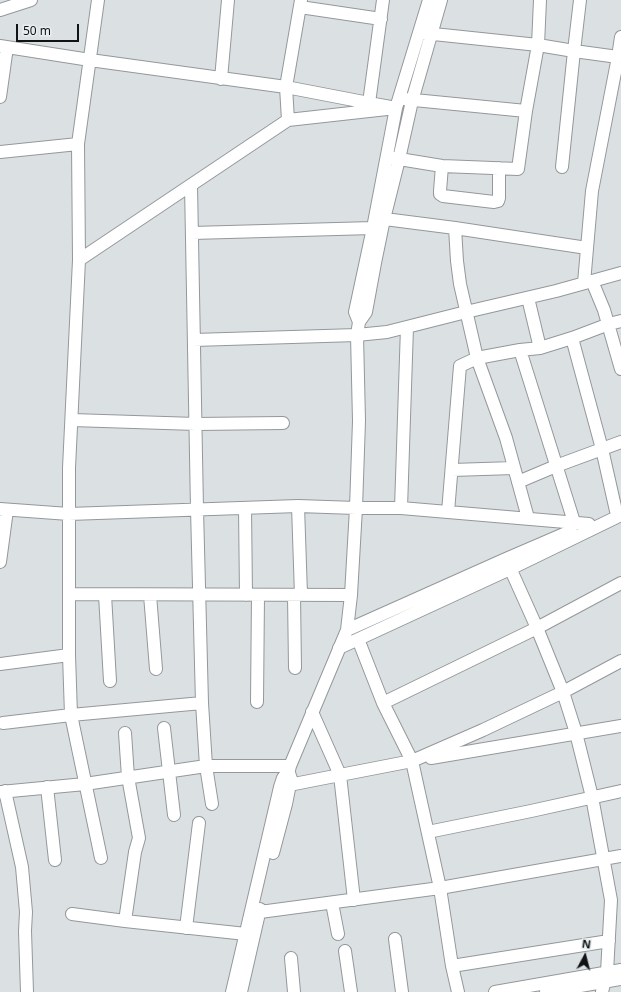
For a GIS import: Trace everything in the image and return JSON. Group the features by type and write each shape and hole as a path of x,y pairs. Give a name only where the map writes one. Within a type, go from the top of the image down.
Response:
{"street":[{"path":"0,10 31,0"},
{"path":"98,0 78,144 80,260 69,468 69,655 71,716 101,858"},
{"path":"221,78 228,0"},
{"path":"369,103 383,0"},
{"path":"241,992 267,878 286,804 283,778 289,768 347,630 351,596 359,421 357,335 359,322 355,312 378,222 399,159 425,33 429,0"},
{"path":"378,222 387,157 397,104 425,33 441,0"},
{"path":"387,157 442,166 518,169 526,111 538,45 540,0"},
{"path":"562,167 580,0"},
{"path":"288,120 286,87 300,3 381,20"},
{"path":"425,33 538,45 618,57"},
{"path":"621,37 592,191 587,248 588,282 609,324 621,369"},
{"path":"0,97 3,47 286,87 369,103 397,104"},
{"path":"80,260 288,120 397,104 412,100 526,111"},
{"path":"0,152 78,144"},
{"path":"442,166 440,194 443,196 494,202 498,201 499,198 499,168"},
{"path":"191,185 202,703 206,766 212,804"},
{"path":"192,233 378,222 455,228 587,248"},
{"path":"455,228 460,284 477,358 506,438 528,518"},
{"path":"194,340 357,335 386,332 556,292 621,272"},
{"path":"528,298 540,348"},
{"path":"448,512 460,366 477,358 540,348 621,321"},
{"path":"402,508 407,327"},
{"path":"572,338 619,512"},
{"path":"520,350 574,522"},
{"path":"72,420 196,424 283,423"},
{"path":"518,482 621,442"},
{"path":"452,470 514,468"},
{"path":"296,668 298,506"},
{"path":"0,562 3,509 69,514 298,506 402,508 589,524"},
{"path":"245,508 252,595 257,702"},
{"path":"339,648 589,524 619,512"},
{"path":"347,630 508,564 619,512"},
{"path":"508,564 537,628 563,692 576,733 592,797 611,900 605,982"},
{"path":"383,702 537,628 621,583"},
{"path":"69,594 351,596"},
{"path":"105,595 110,681"},
{"path":"150,595 156,668"},
{"path":"358,639 383,702 412,761 440,888 452,966 458,992"},
{"path":"0,664 69,655"},
{"path":"412,761 483,730 563,692 621,661"},
{"path":"2,723 202,703"},
{"path":"312,712 340,775 354,900"},
{"path":"285,786 412,761 621,726"},
{"path":"164,728 174,815"},
{"path":"125,733 128,778 139,838 135,852 125,921"},
{"path":"26,992 26,912 22,867 3,792 85,784 206,766 289,768"},
{"path":"232,992 285,786"},
{"path":"47,787 55,860"},
{"path":"428,832 621,791"},
{"path":"186,928 199,823"},
{"path":"260,912 440,888 621,856"},
{"path":"332,902 338,934"},
{"path":"72,914 246,934"},
{"path":"395,939 402,992"},
{"path":"452,966 609,942"},
{"path":"344,950 351,992"},
{"path":"291,958 294,992"},
{"path":"495,992 605,982 621,970"},
{"path":"546,992 559,991 621,979"}]}
